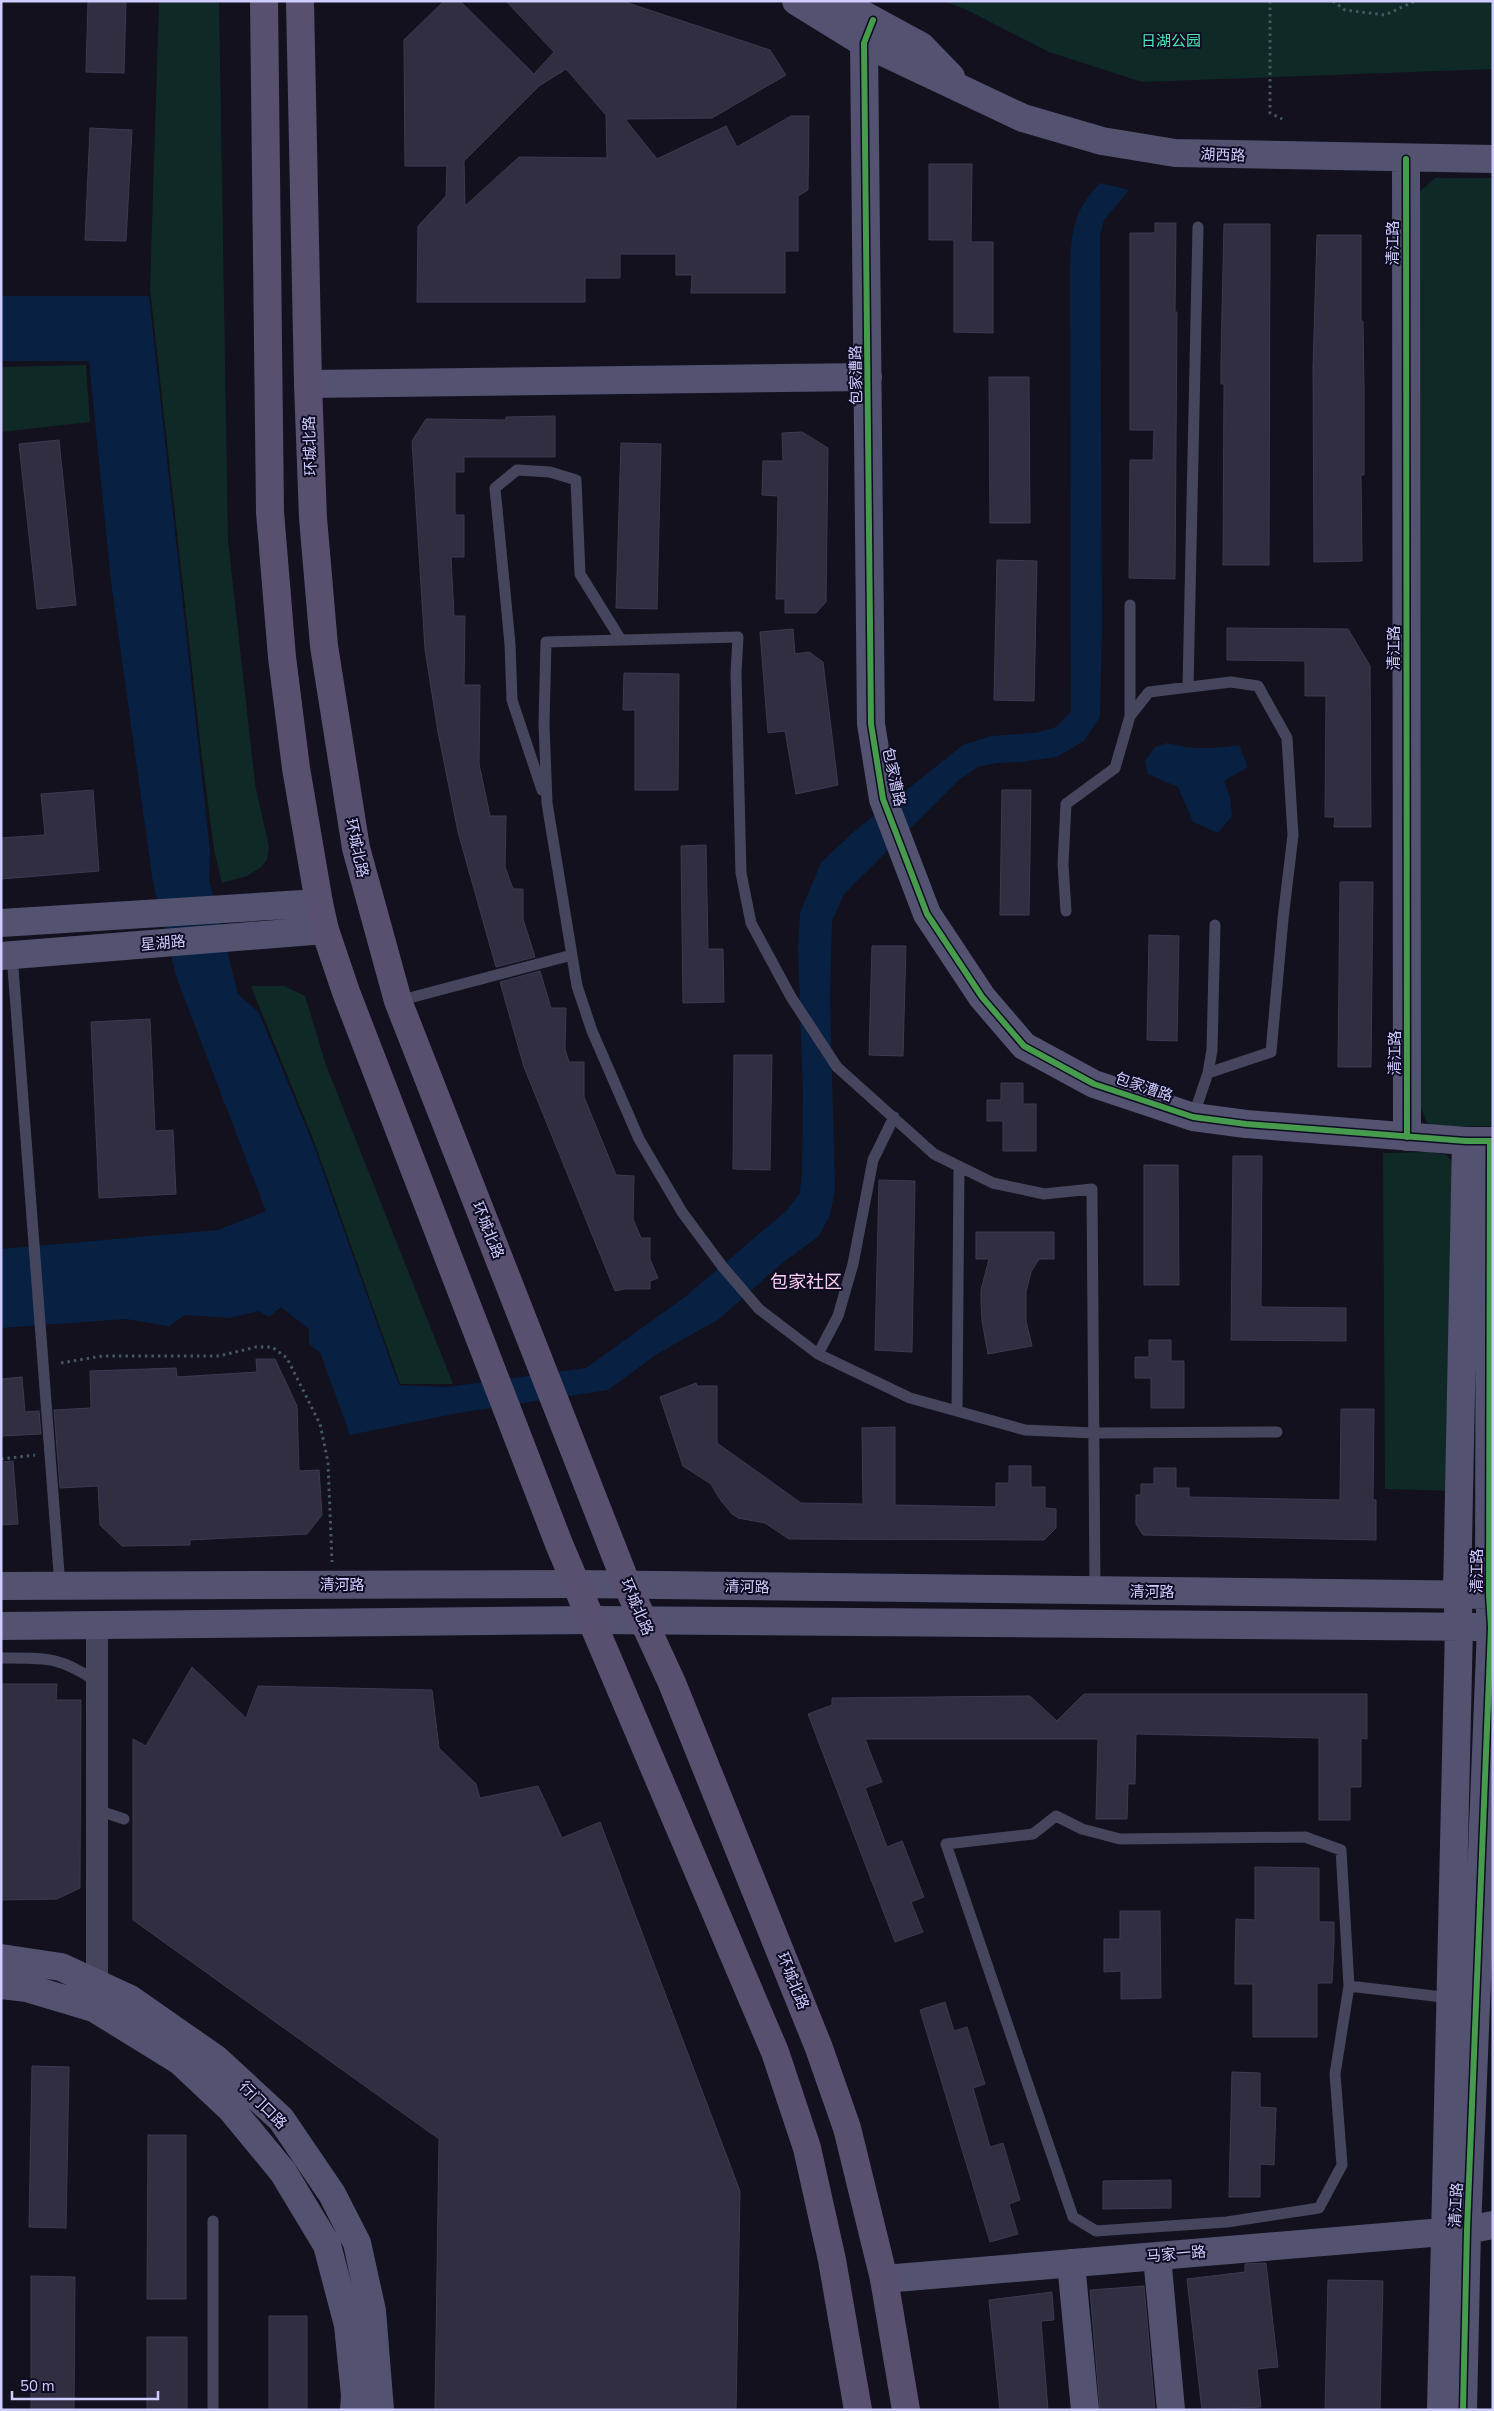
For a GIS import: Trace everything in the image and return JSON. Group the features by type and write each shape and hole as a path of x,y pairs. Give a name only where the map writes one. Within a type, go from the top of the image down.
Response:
{"main road":[{"path":"264,1 270,512 282,657 296,768 325,930 378,1076 575,1584 775,2052 809,2158 832,2260 858,2410"},
{"name":"环城北路","path":"300,1 308,384 313,518 324,646 356,848 398,1001 627,1586 672,1683 819,2048 847,2128 884,2279 906,2410"}],"street":[{"name":"湖西路","path":"796,1 868,32 964,90 1023,118 1102,141 1175,154 1493,159"},
{"name":"湖西路","path":"838,1 868,32"},
{"name":"包家漕路","path":"868,32 871,724 883,799 927,914 982,997 1024,1046 1094,1084 1193,1117 1246,1124 1483,1141"},
{"name":"清江路","path":"1406,158 1407,1137"},
{"path":"308,384 868,377"},
{"name":"星湖路","path":"1,923 319,903"},
{"name":"星湖路","path":"7,956 325,930"},
{"name":"清江路","path":"1441,2410 1468,2229 1451,1998 1457,1594 1483,1141"},
{"name":"清江路","path":"1463,2410 1468,2229 1485,2001 1492,1627 1483,1141"},
{"name":"清河路","path":"1,1586 575,1584 1095,1592 1491,1595"},
{"path":"1,1626 592,1620 1492,1627"},
{"path":"97,1625 97,1984"},
{"name":"行门口路","path":"1,1958 61,1967 130,1999 216,2059 280,2120 332,2194 357,2243 372,2312 380,2410"},
{"name":"行门口路","path":"1,1986 27,1988 94,2008 180,2061 231,2109 284,2172 327,2245 348,2325 355,2395 354,2410"},
{"path":"1451,1998 1485,2001"},
{"name":"马家一路","path":"884,2279 1468,2229"},
{"path":"1157,2256 1171,2410"},
{"path":"1071,2263 1085,2410"}],"lane":[{"path":"1188,688 1198,227"},
{"path":"547,803 512,700 510,644 495,488 517,470 550,472 576,480 580,574 621,640"},
{"path":"1066,911 1063,864 1066,804 1115,768 1130,716 1130,605"},
{"path":"1095,1592 1093,1433 1092,1189 1044,1194 993,1184 934,1154 837,1067 791,997 751,923 741,873 736,673 738,637 546,642 544,724 547,803 578,986 592,1032 621,1102 639,1139 682,1212 722,1266 759,1309 818,1354 910,1398 1025,1430 1093,1433 1277,1432"},
{"path":"1130,716 1149,692 1231,682 1258,686 1287,738 1293,835 1283,919 1272,1052 1208,1073"},
{"path":"1193,1117 1208,1073 1212,1050 1215,925"},
{"path":"398,1001 572,955"},
{"path":"7,956 32,1223 60,1586"},
{"path":"818,1354 838,1316 853,1264 873,1160 894,1117"},
{"path":"958,1411 959,1166"},
{"path":"1,1658 45,1658 75,1667 97,1682"},
{"path":"97,1810 124,1819"},
{"path":"1056,1816 1082,1829 1120,1839 1305,1837 1341,1850 1349,1986 1335,2074 1342,2165 1319,2208 1227,2222 1096,2231 1073,2217 946,1844 982,1842 1033,1834 1056,1816"},
{"path":"1349,1986 1451,1998"},
{"path":"213,2221 213,2410"}],"path":[{"path":"1270,1 1270,113 1282,118"},
{"path":"1333,1 1346,10 1385,15 1415,1"},
{"path":"61,1363 102,1356 219,1356 256,1347 272,1347 287,1358 320,1424 328,1462 333,1565"},
{"path":"1,1459 36,1455"}],"green space":[{"path":"159,1 219,1 228,541 255,784 269,847 267,860 261,867 247,876 222,883 214,850 201,750 150,289"},
{"name":"日湖公园","path":"943,1 1493,1 1493,69 1142,82 1049,52 965,9"},
{"path":"1435,178 1493,178 1493,1126 1442,1127 1427,1123 1419,1102 1419,192"},
{"path":"86,365 90,422 1,432 1,367"},
{"path":"251,986 284,986 305,996 326,1065 453,1384 400,1384 315,1144"},
{"path":"1430,1152 1446,1155 1458,1166 1454,1491 1385,1489 1383,1153"}],"water":[{"path":"1100,183 1129,190 1104,220 1100,235 1102,625 1100,717 1084,741 1057,757 996,763 978,767 960,779 844,894 832,921 830,999 835,1190 830,1215 819,1236 781,1264 719,1319 657,1354 608,1390 458,1413 350,1435 320,1352 309,1344 309,1329 281,1307 269,1317 259,1311 229,1318 185,1315 169,1326 126,1319 1,1328 1,1249 218,1230 266,1211 177,979 153,883 111,581 89,361 1,361 1,296 149,296 210,851 209,879 238,994 259,1013 314,1146 399,1385 447,1387 586,1368 685,1297 786,1211 800,1193 802,1172 803,1094 798,948 800,913 821,863 851,834 963,745 991,736 1035,733 1056,727 1071,712 1070,265 1076,221 1085,202"},
{"path":"1167,743 1203,748 1239,745 1248,767 1224,781 1230,797 1232,816 1218,833 1193,822 1178,787 1148,774 1145,761 1155,747"}],"building":[{"path":"88,1 126,1 124,73 86,72"},
{"path":"444,1 460,1 534,74 554,52 506,1 622,1 770,50 786,75 712,118 625,119 657,159 726,126 737,147 791,116 809,116 808,190 798,196 798,251 785,251 785,293 691,293 692,275 676,275 676,254 620,254 620,278 585,278 585,302 417,302 418,226 446,196 447,166 405,166 404,40","holes":["566,69 606,115 607,158 519,157 465,206 464,161 539,86"]},
{"path":"90,128 132,130 126,241 85,240"},
{"path":"929,164 972,164 971,242 993,242 993,333 954,332 954,240 929,240"},
{"path":"1155,223 1176,223 1175,579 1129,578 1130,460 1153,460 1154,430 1130,430 1130,233 1155,233"},
{"path":"1224,224 1270,224 1269,565 1223,565 1224,384 1221,384 1221,360"},
{"path":"1317,235 1361,235 1361,321 1363,321 1364,389 1364,475 1361,475 1362,561 1314,562 1313,368"},
{"path":"989,377 1029,377 1030,523 990,523"},
{"path":"555,416 555,457 464,457 464,472 455,472 455,515 464,515 464,557 451,557 454,616 465,616 464,685 480,685 479,764 490,816 506,816 505,867 513,889 523,889 523,919 535,957 496,967 458,832 438,732 425,649 412,441 426,419 506,420 506,417"},
{"path":"802,432 828,448 826,602 816,613 785,613 785,599 776,599 778,496 762,495 763,461 783,461 782,433"},
{"path":"59,440 76,605 37,609 19,444"},
{"path":"621,443 661,444 657,609 616,608"},
{"path":"997,560 1037,561 1034,701 994,700"},
{"path":"1227,628 1348,629 1370,666 1371,827 1334,827 1335,817 1325,817 1326,696 1305,696 1305,661 1227,660"},
{"path":"793,629 795,654 809,652 823,662 838,785 796,794 785,731 768,733 760,632"},
{"path":"624,673 679,674 678,790 635,790 635,710 623,710"},
{"path":"93,790 99,871 1,879 1,838 45,835 41,794"},
{"path":"1002,790 1031,790 1029,915 1000,915"},
{"path":"706,845 708,949 723,949 724,1002 683,1003 681,846"},
{"path":"1340,882 1373,882 1371,1067 1338,1067"},
{"path":"1149,935 1179,936 1177,1041 1147,1040"},
{"path":"872,946 906,946 903,1056 869,1055"},
{"path":"540,971 551,1008 566,1008 565,1049 569,1062 584,1062 584,1097 616,1175 634,1176 633,1219 641,1238 650,1238 650,1259 658,1278 650,1281 650,1289 615,1291 524,1067 500,982"},
{"path":"150,1019 155,1131 173,1130 176,1194 99,1198 91,1022"},
{"path":"734,1055 772,1055 770,1170 733,1169"},
{"path":"1001,1083 1023,1083 1023,1104 1036,1104 1036,1151 1003,1151 1003,1121 987,1121 987,1100 1001,1100"},
{"path":"1233,1156 1262,1156 1261,1307 1346,1308 1346,1341 1231,1340"},
{"path":"1144,1165 1178,1165 1179,1285 1144,1285"},
{"path":"879,1180 915,1181 912,1352 875,1350"},
{"path":"976,1232 1054,1232 1054,1259 1039,1259 1031,1272 1026,1292 1026,1321 1032,1346 988,1354 982,1321 981,1290 989,1259 976,1259"},
{"path":"1149,1340 1171,1340 1171,1361 1184,1361 1184,1408 1151,1408 1151,1378 1135,1378 1135,1357 1149,1357"},
{"path":"256,1359 275,1359 297,1406 299,1471 319,1470 322,1515 307,1534 190,1540 190,1545 122,1546 100,1525 98,1486 60,1488 54,1410 91,1408 90,1371 176,1368 177,1377 257,1372"},
{"path":"22,1377 25,1412 39,1411 41,1434 1,1436 1,1379"},
{"path":"696,1383 697,1386 717,1386 717,1443 801,1503 863,1504 862,1428 895,1427 895,1505 996,1507 996,1483 1009,1483 1009,1466 1031,1466 1031,1487 1045,1487 1045,1508 1056,1509 1056,1528 1044,1540 789,1539 765,1523 738,1518 732,1514 711,1484 683,1466 660,1397"},
{"path":"1341,1409 1374,1409 1373,1500 1376,1500 1376,1540 1143,1535 1136,1524 1136,1495 1141,1495 1141,1484 1154,1484 1154,1468 1176,1468 1176,1488 1189,1488 1189,1497 1340,1500"},
{"path":"13,1461 18,1524 1,1525 1,1462"},
{"path":"192,1667 246,1718 258,1686 432,1690 439,1748 476,1784 480,1798 538,1786 562,1838 600,1822 740,2191 736,2410 435,2410 439,2139 133,1920 133,1739 146,1746"},
{"path":"1,1684 57,1684 56,1700 81,1700 80,1888 57,1899 1,1900"},
{"path":"1084,1694 1367,1694 1367,1739 1361,1738 1361,1787 1350,1787 1350,1820 1319,1820 1319,1738 1136,1734 1135,1784 1128,1784 1127,1819 1096,1819 1098,1739 865,1739 882,1782 865,1788 887,1847 902,1841 924,1897 911,1902 923,1932 895,1942 808,1714 832,1705 832,1698 1030,1696 1057,1721"},
{"path":"1255,1867 1319,1868 1319,1922 1334,1922 1334,1942 1332,1983 1317,1983 1317,2037 1253,2037 1253,1984 1235,1984 1235,1963 1236,1919 1255,1920"},
{"path":"1120,1911 1160,1911 1161,1998 1121,1999 1121,1971 1104,1972 1104,1939 1120,1939"},
{"path":"945,2002 954,2031 967,2027 985,2084 973,2088 990,2147 1003,2143 1020,2200 1009,2204 1018,2234 990,2242 920,2010"},
{"path":"32,2066 69,2067 66,2228 29,2227"},
{"path":"1232,2072 1260,2073 1260,2107 1276,2108 1274,2165 1260,2164 1260,2197 1229,2197"},
{"path":"148,2135 186,2135 186,2299 147,2299"},
{"path":"1171,2180 1171,2208 1103,2209 1103,2181"},
{"path":"1266,2263 1278,2367 1257,2369 1261,2407 1202,2410 1187,2279 1245,2272 1245,2264"},
{"path":"31,2276 75,2277 74,2410 31,2410"},
{"path":"1328,2280 1383,2281 1380,2410 1325,2410"},
{"path":"1144,2286 1155,2410 1100,2410 1090,2290"},
{"path":"1052,2292 1054,2320 1041,2321 1048,2410 1000,2410 989,2300"},
{"path":"269,2316 307,2316 307,2410 269,2410"},
{"path":"147,2337 187,2337 187,2410 147,2410"}],"cycle path":[{"path":"873,20 864,43 871,724 883,799 927,914 982,997 1024,1046 1094,1084 1193,1117 1246,1124 1466,1141 1493,1141"},
{"path":"1406,159 1407,1137"},
{"path":"1463,2410 1467,2230 1491,1627 1489,1595 1490,1141"}],"district":[{"name":"包家社区","path":"806,1282"}]}
